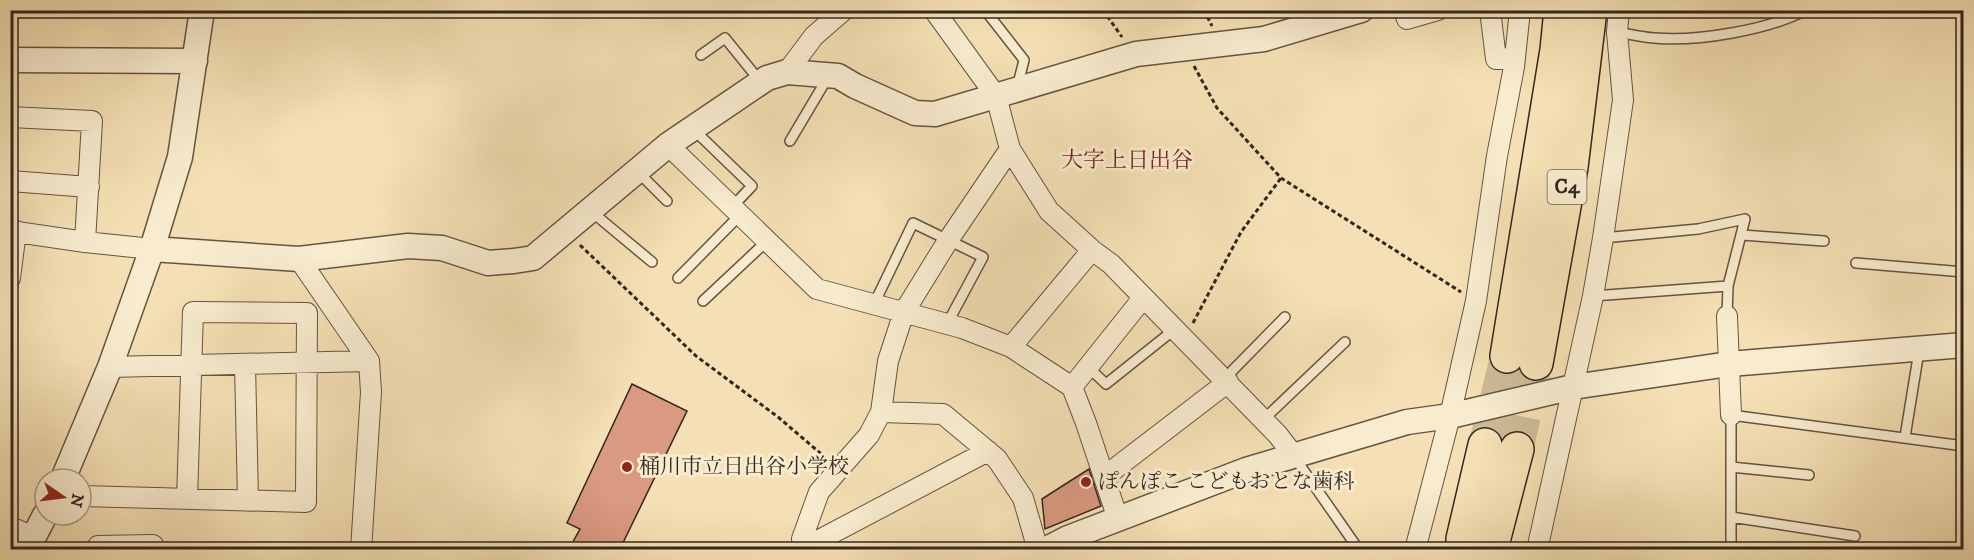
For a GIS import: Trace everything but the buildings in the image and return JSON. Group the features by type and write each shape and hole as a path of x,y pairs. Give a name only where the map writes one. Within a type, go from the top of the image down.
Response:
{"highway":[{"name":"C4","path":"1561,10 1521,359 1571,167 1590,10"},
{"path":"1485,445 1478,542 1517,449"}],"street":[{"path":"68,467 110,367 152,249 180,157 202,10"},
{"path":"787,72 814,36 844,10"},
{"path":"934,10 1006,93 1010,149 1049,211 1111,264 1228,382 1278,435 1294,456"},
{"path":"10,278 13,231 152,249 299,259 408,246 442,248 488,264 533,258 668,145 761,82 787,72 838,76 915,113 934,114 1129,56 1264,39 1361,10"},
{"path":"1404,10 1407,19 1438,10"},
{"path":"1490,10 1497,59 1515,58"},
{"path":"1415,549 1450,416 1476,301 1497,156 1515,58 1520,10"},
{"path":"1537,549 1593,296 1603,238 1623,99 1617,32 1619,10"},
{"path":"10,60 195,61"},
{"path":"10,117 92,121 85,242"},
{"path":"668,145 817,289 947,324 1011,347 1071,387 1086,423 1118,519"},
{"path":"988,451 807,548 802,539 819,492 869,435 881,412 888,361 904,312 949,239 1010,149"},
{"path":"10,181 89,187"},
{"path":"1011,347 1092,250"},
{"path":"299,259 369,362 371,392 361,549"},
{"path":"1071,387 1143,298"},
{"path":"93,496 248,501 306,502 307,313 193,312 187,499"},
{"path":"1727,316 1731,415"},
{"path":"1045,549 1246,470 1407,422 1450,416 1573,387 1729,364 1964,345"},
{"path":"110,367 369,362"},
{"path":"245,364 248,501"},
{"path":"1104,477 1228,382"},
{"path":"881,412 943,414 988,451 997,459 1023,498 1038,549"},
{"path":"10,527 30,543 39,527"},
{"path":"96,549 98,546 153,545 153,549"}],"lane":[{"path":"985,10 1024,60 1006,93"},
{"path":"1617,32 1655,38 1704,37 1750,29 1806,10"},
{"path":"701,55 725,38 761,82"},
{"path":"790,141 829,75"},
{"path":"678,278 736,211 752,186 692,129"},
{"path":"637,171 667,201"},
{"path":"590,210 652,262"},
{"path":"1603,238 1698,229 1745,219 1728,286 1727,316"},
{"path":"874,304 913,223 983,257 947,324"},
{"path":"1742,235 1824,241"},
{"path":"703,301 767,241"},
{"path":"1856,263 1964,272"},
{"path":"1593,296 1728,286"},
{"path":"1228,382 1232,371 1285,317"},
{"path":"1088,367 1106,384 1180,334"},
{"path":"1263,420 1345,342"},
{"path":"1905,437 1920,347"},
{"path":"1731,549 1731,415 1964,446"},
{"path":"1294,456 1359,549"},
{"path":"1731,467 1809,475"},
{"path":"1731,518 1855,536"}],"path":[{"path":"1103,10 1123,39 1129,56"},
{"path":"1185,48 1217,108 1281,178 1476,301"},
{"path":"1180,334 1241,232 1281,178"},
{"path":"578,242 696,356 778,417 839,469"}],"tunnel":[{"path":"1485,445 1507,356"},
{"path":"1517,449 1536,363"}],"place":[{"name":"桶川市立日出谷小学校","path":"627,467"},
{"name":"ぽんぽこ こどもおとな歯科","path":"1086,482"}],"district":[{"name":"大字上日出谷","path":"1127,160"}]}
